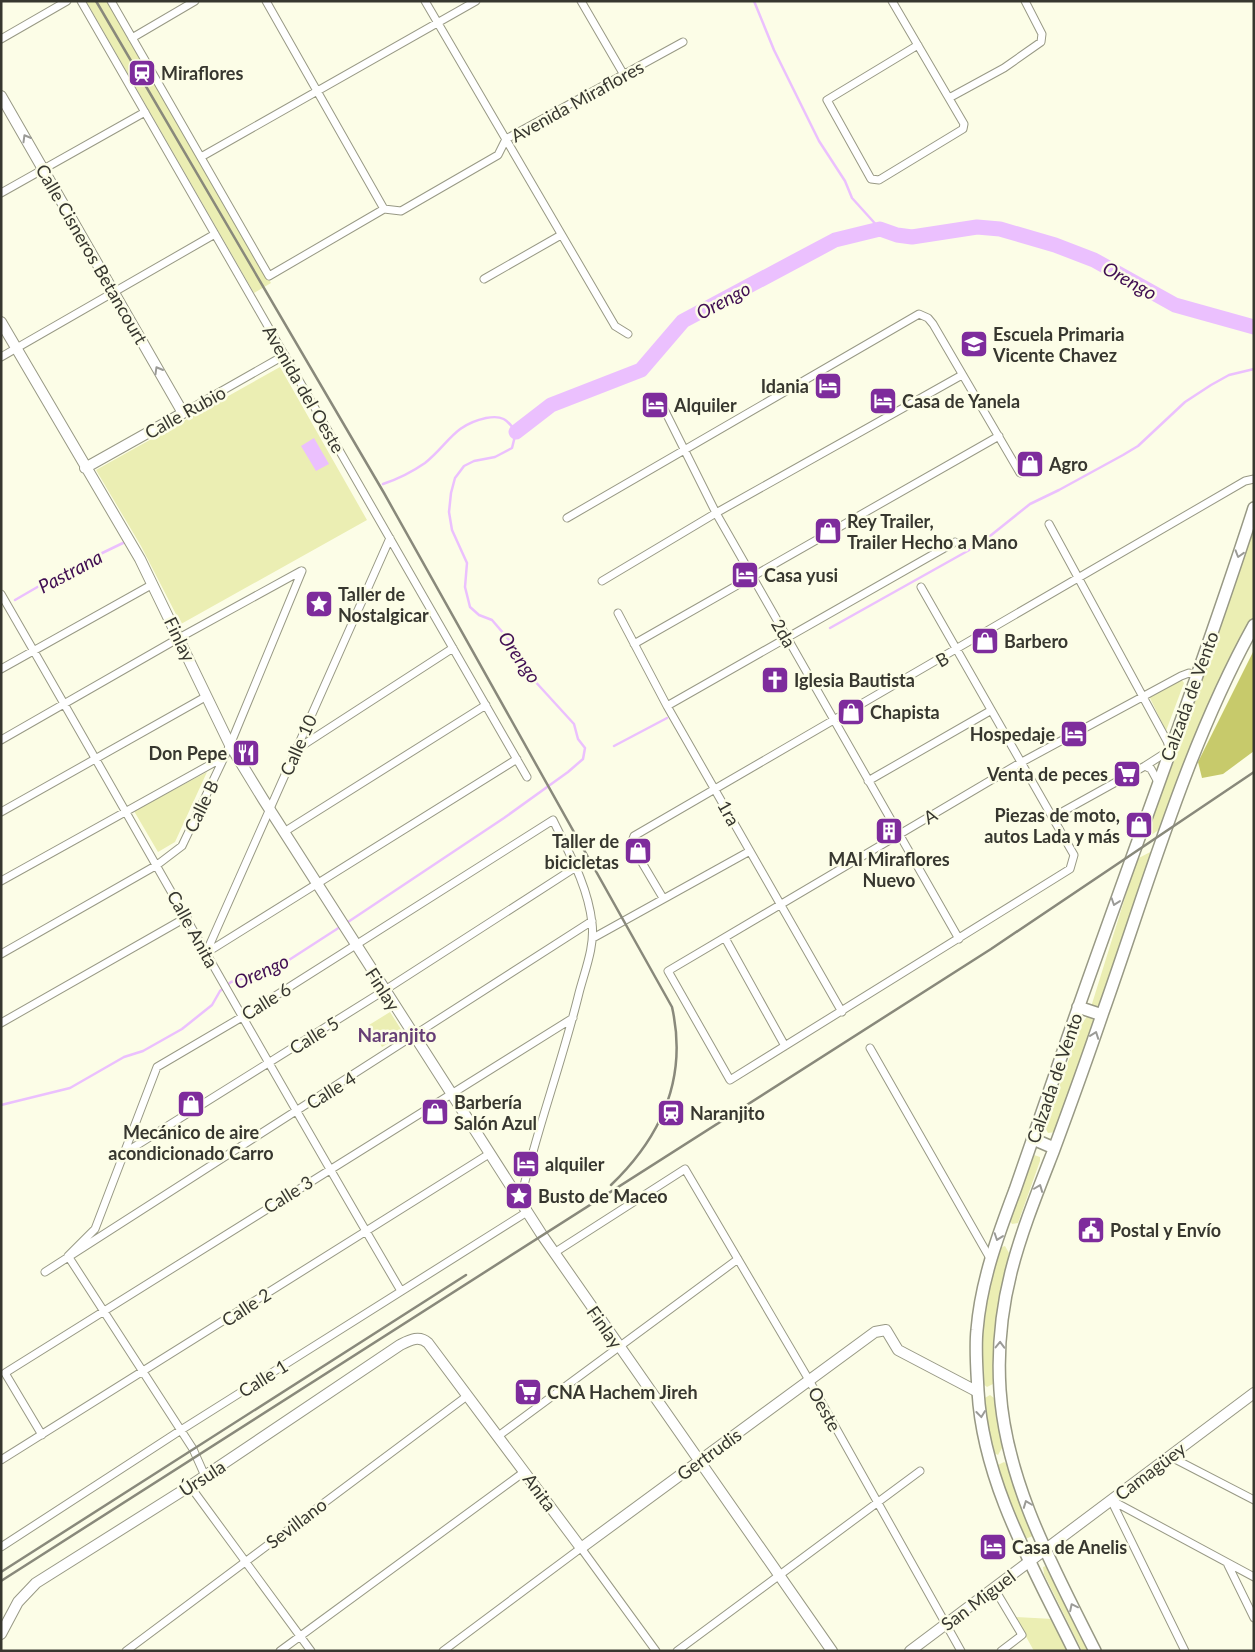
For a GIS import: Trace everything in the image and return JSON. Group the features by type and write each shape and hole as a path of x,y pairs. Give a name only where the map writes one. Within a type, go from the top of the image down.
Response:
{"main road":[{"name":"Calzada de Vento","path":"1074,1651 1030,1560 1001,1492 991,1461 983,1432 978,1392 977,1332 991,1260 1078,1007 1197,676 1254,508"},
{"name":"Calzada de Vento","path":"1095,1651 1046,1549 1024,1496 1011,1455 1000,1391 1000,1330 1007,1284 1019,1238 1102,1015 1164,834 1230,672 1254,624"},
{"path":"1078,1007 1102,1015"},
{"path":"1033,1138 1054,1148"},
{"path":"978,1392 1000,1391"},
{"path":"991,1461 1011,1455"}],"street":[{"path":"1,39 67,1"},
{"name":"Avenida del Oeste","path":"81,1 527,777"},
{"path":"111,1 201,157 317,93 476,1"},
{"path":"132,38 195,1"},
{"path":"266,1 384,209"},
{"path":"425,1 615,326 628,334"},
{"path":"581,1 624,74"},
{"path":"892,1 964,124 963,129 879,180 871,179 827,100 918,46"},
{"path":"949,98 1004,68 1041,42 1042,38 1025,1"},
{"name":"Avenida Miraflores","path":"201,157 269,276 384,209 401,211 410,206 498,155 506,139 683,42"},
{"name":"Calle Cisneros Betancourt","path":"1,96 183,413"},
{"path":"1,193 145,112"},
{"path":"1,357 215,234"},
{"path":"484,278 562,234"},
{"path":"567,518 914,316 924,315 933,324 1020,473"},
{"name":"Finlay","path":"1,322 153,584 207,696 230,751 269,808 450,1094 554,1253 832,1651"},
{"name":"Calle Rubio","path":"85,468 285,355"},
{"path":"602,581 962,374"},
{"name":"2da","path":"660,401 716,514 959,939"},
{"path":"634,644 999,436"},
{"name":"B","path":"663,898 631,844 634,836 956,651 1245,481 1254,479"},
{"path":"1049,524 1168,741 1170,750 1053,818"},
{"name":"Calle 10","path":"206,953 390,538"},
{"path":"667,706 955,542"},
{"name":"Calle B","path":"1,954 157,865 182,846 230,751 302,571 179,638"},
{"path":"1,669 153,584"},
{"path":"725,938 785,1046 1070,869 1073,864 1074,855 990,711 921,587"},
{"name":"Calle Anita","path":"1,594 97,758 295,1112 401,1291"},
{"name":"1ra","path":"618,613 667,706 842,1012"},
{"path":"1,740 179,638"},
{"path":"297,749 453,648"},
{"name":"A","path":"785,1046 730,1080 668,971 1020,763 1181,676 1189,674 1197,676"},
{"path":"1,812 207,696"},
{"path":"284,832 486,705"},
{"path":"868,781 990,711"},
{"path":"1,881 230,751"},
{"path":"206,953 517,759"},
{"path":"1145,766 1151,768 1158,782"},
{"name":"Calle 6","path":"68,1256 95,1229 126,1152 156,1068 242,1017 553,820 576,867"},
{"path":"593,938 750,851"},
{"path":"520,1202 573,1018 593,938 592,921 576,867"},
{"name":"Calle 5","path":"126,1152 268,1064 576,867"},
{"path":"1,1022 187,917"},
{"name":"Calle 4","path":"68,1256 592,921"},
{"name":"Calle 3","path":"42,1435 5,1373 573,1018"},
{"path":"870,1048 991,1260"},
{"name":"Calle 2","path":"1,1460 489,1154"},
{"name":"Oeste","path":"554,1253 685,1169 809,1380 961,1651"},
{"name":"Calle 1","path":"1,1547 181,1430 527,1212"},
{"path":"45,1272 68,1256 193,1449 205,1476"},
{"path":"497,1437 738,1259"},
{"name":"Gertrudis","path":"443,1651 874,1332 886,1330 898,1350 978,1392"},
{"name":"Anita","path":"420,1338 428,1343 656,1651"},
{"name":"Úrsula","path":"1,1634 18,1602 36,1583 190,1486 400,1344 420,1338"},
{"name":"Camagüey","path":"1046,1549 1254,1393"},
{"name":"Sevillano","path":"126,1651 467,1396"},
{"path":"1169,1456 1254,1500"},
{"path":"677,1651 920,1471"},
{"path":"280,1651 524,1472"},
{"path":"190,1486 244,1563 310,1651"},
{"path":"1111,1500 1228,1565 1254,1577"},
{"path":"1111,1500 1185,1651"},
{"name":"San Miguel","path":"910,1651 1046,1549"},
{"path":"1228,1565 1254,1618"},
{"path":"994,1588 1022,1635 1001,1651"}],"green space":[{"path":"86,1 107,1 271,283 254,293"},
{"path":"280,367 367,520 181,624 141,546 96,470"},
{"path":"1254,508 1254,625 1169,823 1135,846"},
{"path":"1254,650 1254,751 1223,774 1202,778 1198,762"},
{"path":"1181,679 1184,683 1166,731 1149,696"},
{"path":"207,772 175,842 158,852 134,811"},
{"path":"1154,850 1099,1008 1091,1007 1137,859"},
{"path":"390,1012 404,1034 382,1047 369,1025"},
{"path":"1088,1015 1092,1017 1094,1023 1056,1132 1048,1133 1045,1127 1081,1025"},
{"path":"1030,1156 1040,1157 1040,1161 1018,1223 1012,1224 1008,1217"},
{"path":"1005,1246 1009,1253 997,1318 993,1384 987,1387 982,1383 982,1319 999,1248"},
{"path":"990,1395 994,1398 1002,1448 998,1455 992,1452 983,1399"},
{"path":"1004,1462 1008,1465 1033,1536 1025,1539 997,1470 998,1465"},
{"path":"1043,1567 1050,1568 1092,1651 1082,1651 1044,1574"},
{"path":"1015,1617 1053,1619 1069,1651 1034,1651"}],"shaded area":[{"path":"314,438 329,464 316,471 301,446"}],"waterway":[{"path":"754,1 774,50 819,141 845,181 852,198 880,229"},
{"name":"Orengo","path":"516,432 551,405 641,370 683,321 835,240 880,229 897,235 912,237 977,227 1000,229 1055,245 1094,260 1175,305 1254,327"},
{"path":"830,628 980,544 1030,504 1138,446 1185,402 1211,385 1229,375 1254,369"},
{"name":"Orengo","path":"345,924 504,818 568,772 583,759 585,748 578,739 574,724 532,678 516,648 492,620 479,615 470,607 465,587 467,563 452,530 449,512 455,478 464,466 474,461 495,457 512,448 516,432 513,428 507,421 500,418 492,417 475,421 466,425 452,436 425,463 405,475 383,484"},
{"name":"Pastrana","path":"15,600 65,571 125,542"},
{"path":"614,746 667,718"},
{"name":"Orengo","path":"1,1105 70,1088 124,1057 143,1051 182,1029 212,1005 220,991 231,982 275,969 340,927"}],"railway":[{"path":"96,1 384,493 672,1007 676,1033 676,1058 673,1082 667,1104 657,1126 644,1146 611,1185"},
{"path":"1,1581 991,949 1254,772"},
{"path":"1,1572 466,1275"}],"place":[{"name":"Miraflores","path":"142,73"},
{"name":"Escuela Primaria Vicente Chavez","path":"974,344"},
{"name":"Idania","path":"828,386"},
{"name":"Casa de Yanela","path":"883,401"},
{"name":"Alquiler","path":"655,405"},
{"name":"Agro","path":"1030,464"},
{"name":"Rey Trailer, Trailer Hecho a Mano","path":"828,531"},
{"name":"Casa yusi","path":"745,575"},
{"name":"Taller de Nostalgicar","path":"319,604"},
{"name":"Barbero","path":"985,641"},
{"name":"Iglesia Bautista","path":"775,680"},
{"name":"Chapista","path":"851,712"},
{"name":"Hospedaje","path":"1074,734"},
{"name":"Don Pepe","path":"246,753"},
{"name":"Venta de peces","path":"1127,774"},
{"name":"Piezas de moto, autos Lada y más","path":"1139,825"},
{"name":"MAI Miraflores Nuevo","path":"889,831"},
{"name":"Taller de bicicletas","path":"638,851"},
{"name":"Mecánico de aire acondicionado Carro","path":"191,1104"},
{"name":"Barbería Salón Azul","path":"435,1112"},
{"name":"Naranjito","path":"671,1113"},
{"name":"alquiler","path":"526,1164"},
{"name":"Busto de Maceo","path":"519,1196"},
{"name":"Postal y Envío","path":"1091,1230"},
{"name":"CNA Hachem Jireh","path":"528,1392"},
{"name":"Casa de Anelis","path":"993,1547"}],"district":[{"name":"Naranjito","path":"397,1034"}]}
